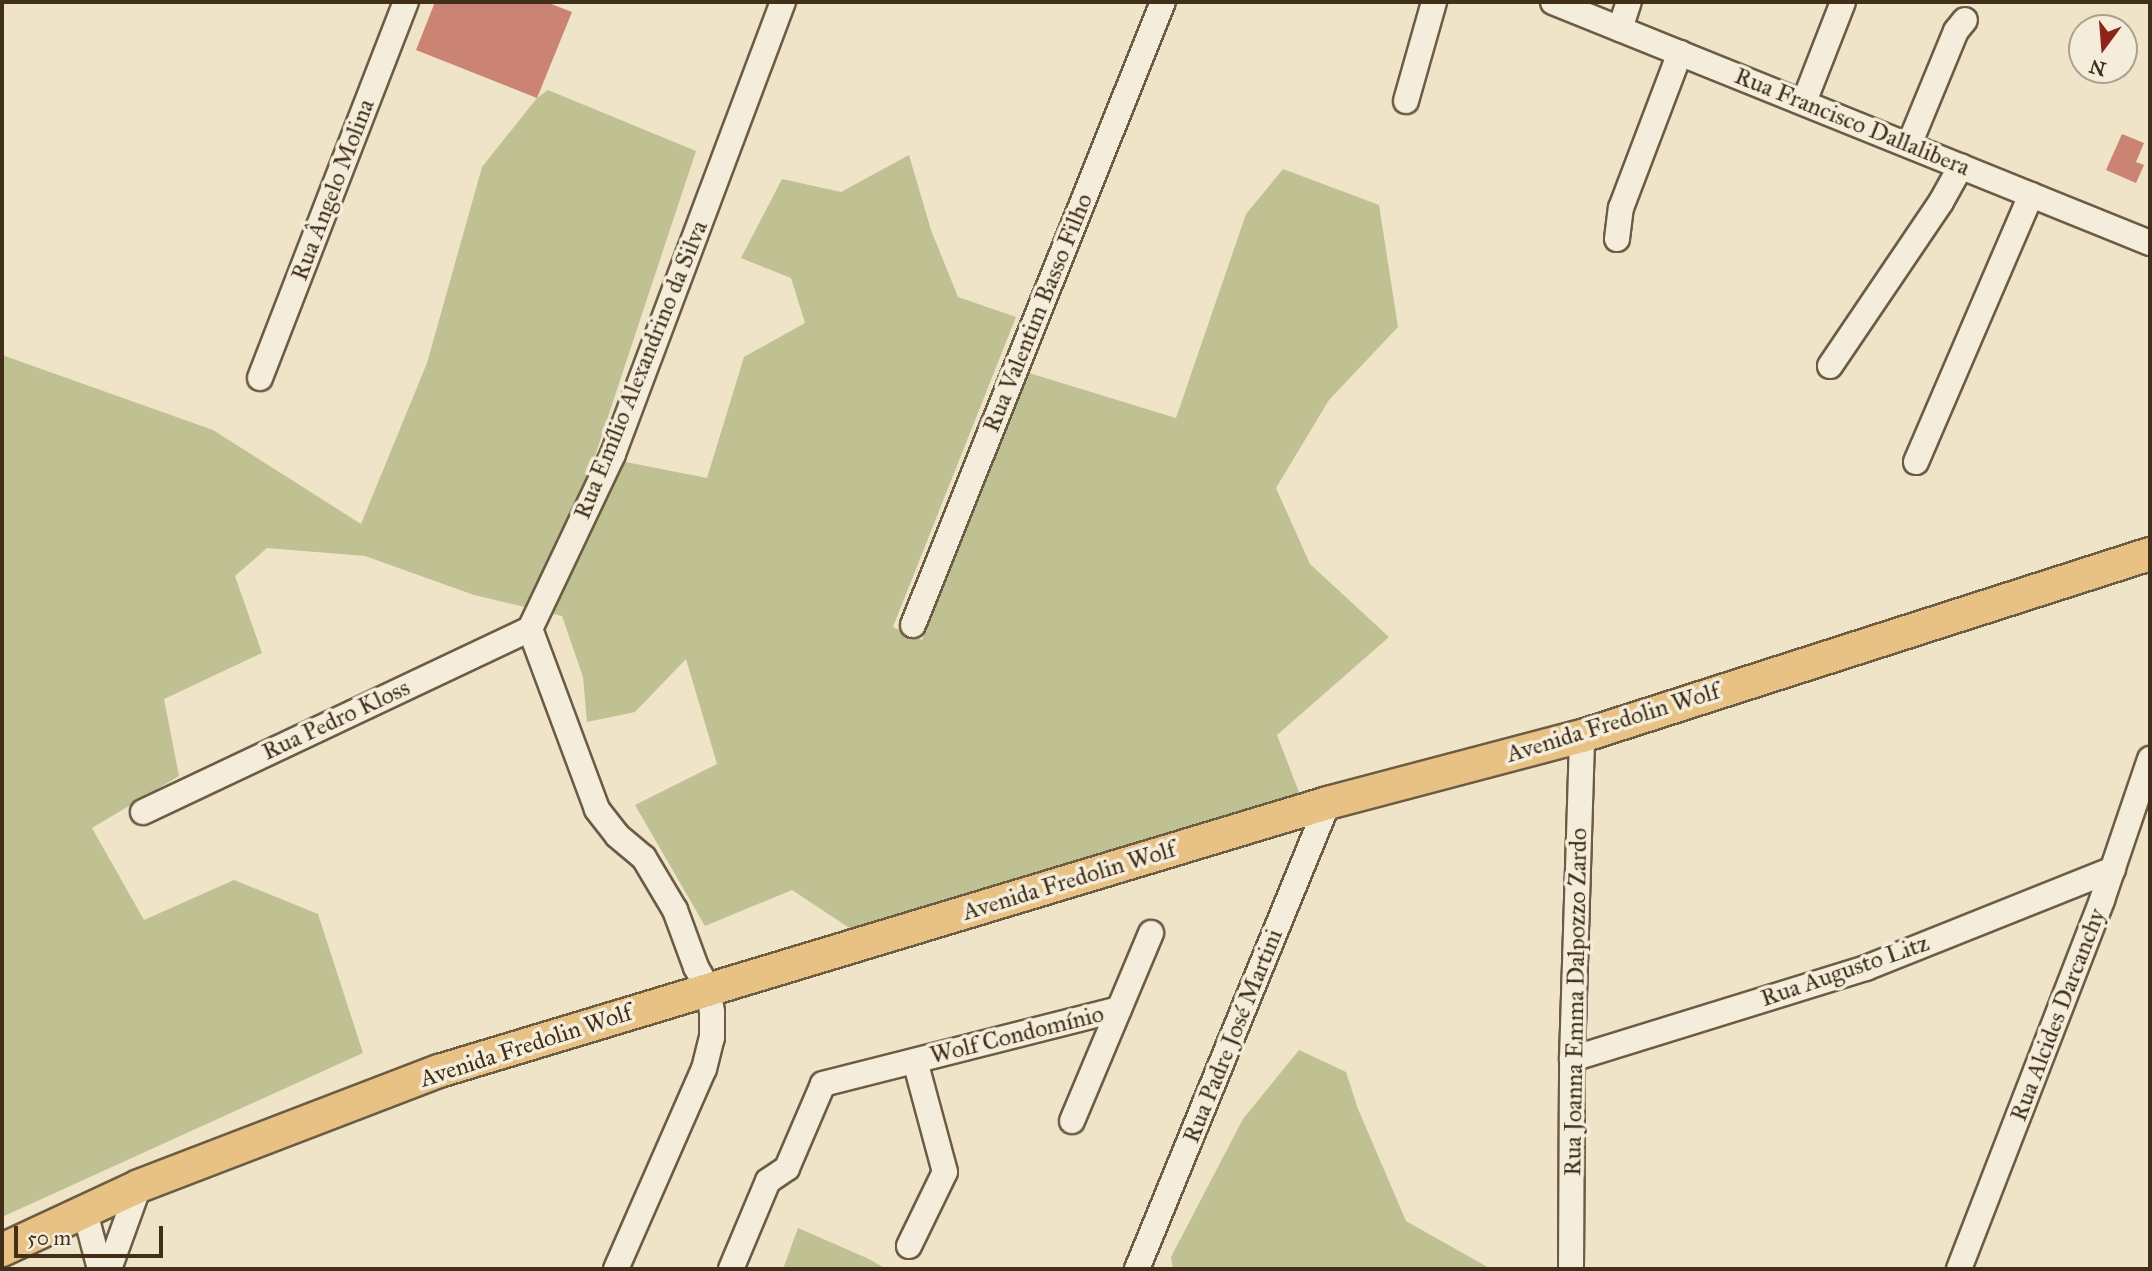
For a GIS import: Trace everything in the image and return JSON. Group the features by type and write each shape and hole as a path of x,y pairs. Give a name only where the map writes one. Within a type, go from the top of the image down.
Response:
{"main road":[{"name":"Avenida Fredolin Wolf","path":"2,1250 139,1186 439,1071 1328,803 1582,736 2150,554"}],"street":[{"name":"Rua Ângelo Molina","path":"260,379 406,2"},
{"name":"Rua Emílio Alexandrino da Silva","path":"530,629 613,453 783,2"},
{"name":"Rua Valentim Basso Filho","path":"912,625 1163,2"},
{"path":"1406,102 1434,2"},
{"name":"Rua Francisco Dallalibera","path":"1553,2 2150,243"},
{"path":"1620,29 1629,2"},
{"path":"1804,102 1843,2"},
{"path":"1909,145 1956,32 1965,20"},
{"path":"1617,239 1620,208 1680,53"},
{"path":"1830,366 1941,202 1961,166"},
{"path":"1916,462 2031,195"},
{"name":"Rua Pedro Kloss","path":"144,812 530,629"},
{"path":"530,629 597,809 617,835 644,858 675,910 696,967 708,988 712,1038 704,1069 616,1269"},
{"name":"Rua Joanna Emma Dalpozzo Zardo","path":"1571,1269 1572,1059 1582,736"},
{"name":"Rua Alcides Darcanchy","path":"1959,1269 2113,870 2150,759"},
{"name":"Rua Padre José Martini","path":"1137,1269 1328,803"},
{"name":"Rua Augusto Litz","path":"1572,1059 1866,968 2113,870"},
{"name":"Wolf Condomínio","path":"1072,1121 1151,933"},
{"name":"Wolf Condomínio","path":"730,1269 768,1181 787,1168 822,1084 1119,1009"},
{"name":"Wolf Condomínio","path":"909,1246 945,1172 915,1061"},
{"path":"108,1269 139,1186"},
{"path":"85,1212 100,1269"},
{"path":"1153,1233 1159,1269"}],"green space":[{"path":"548,90 696,151 595,456 707,478 744,357 805,323 791,278 741,258 782,179 841,192 909,155 931,230 958,297 1016,317 893,627 922,640 1029,373 1176,418 1246,214 1283,169 1379,205 1398,327 1329,400 1276,488 1310,564 1389,637 1277,735 1302,800 851,929 792,890 705,926 635,805 717,764 686,659 635,712 587,722 583,677 562,616 474,595 365,556 267,548 235,576 262,653 164,699 179,776 92,828 144,920 234,880 318,914 363,1053 2,1217 2,355 213,430 361,524 427,363 482,167 537,98"},
{"path":"1299,1050 1346,1072 1358,1109 1406,1221 1491,1269 1173,1269 1171,1257 1243,1119"},
{"path":"798,1228 869,1259 886,1269 783,1269"}],"building":[{"path":"435,2 546,2 572,12 537,98 416,50"},
{"path":"2122,134 2144,143 2136,162 2144,165 2136,183 2106,170"}]}
